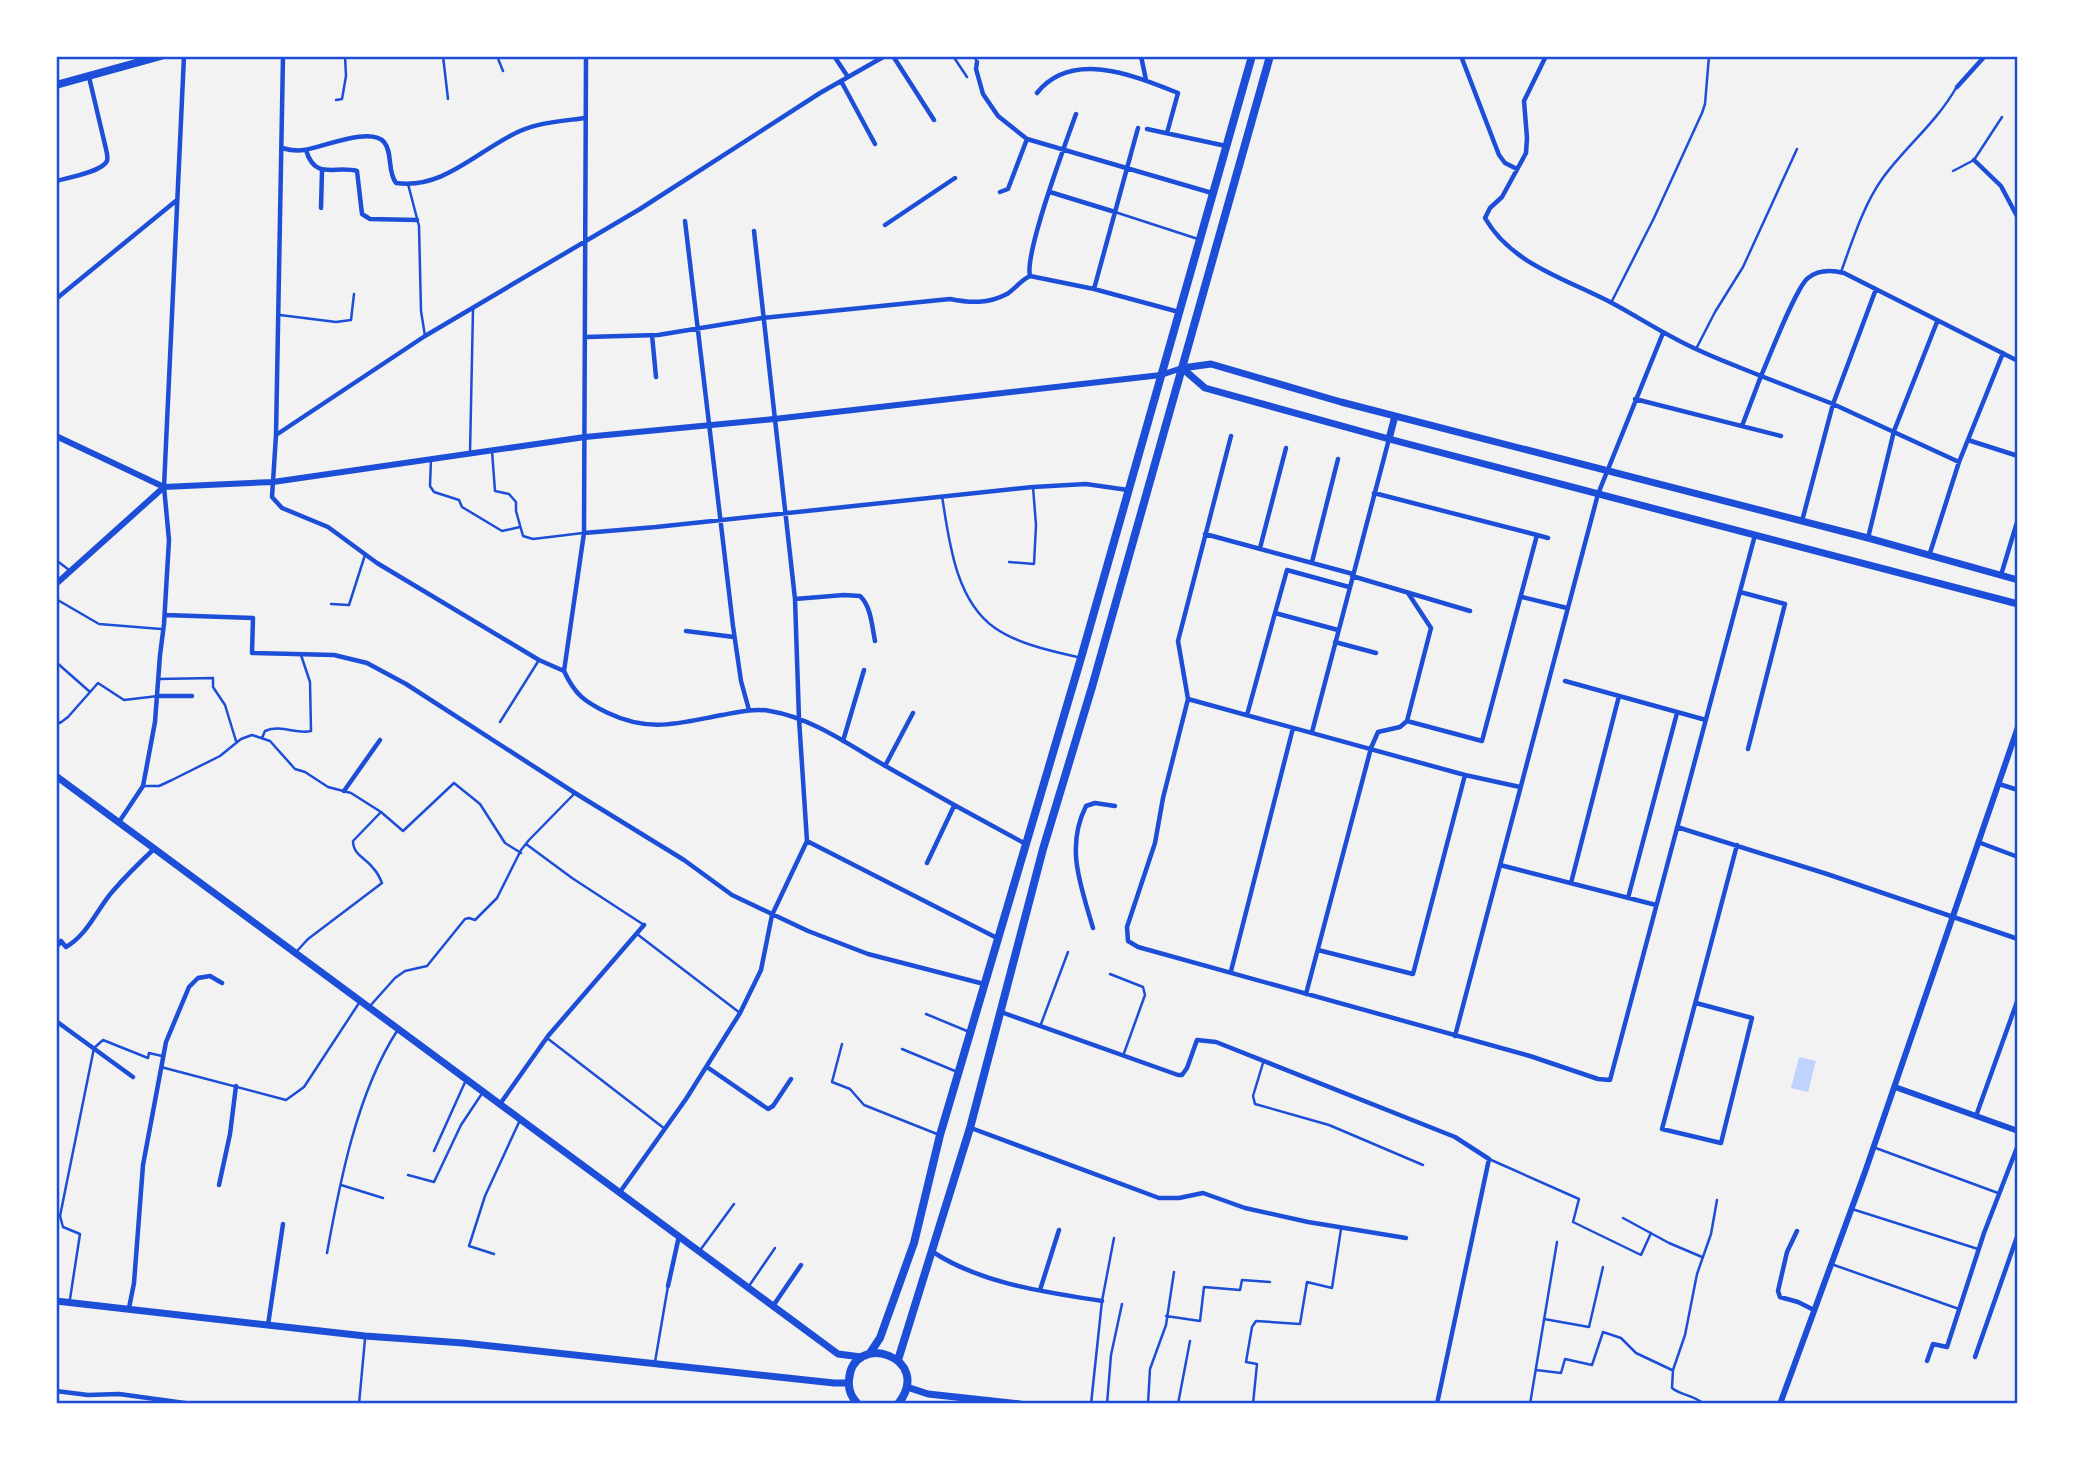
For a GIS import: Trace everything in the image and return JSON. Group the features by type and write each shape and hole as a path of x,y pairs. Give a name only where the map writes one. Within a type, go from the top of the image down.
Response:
{"main road":[{"path":"56,85 161,56"},
{"path":"870,1353 880,1338 914,1242 940,1135 1024,843 1081,658 1252,56"},
{"path":"898,1360 970,1128 1043,849 1092,687 1270,56"},
{"path":"1225,151 1241,160"},
{"path":"1172,337 1189,342"},
{"path":"1182,368 1211,364 1395,416 1868,538 2018,580"},
{"path":"1182,368 1205,388 2018,604"},
{"path":"1389,439 1395,416"},
{"path":"56,776 838,1354 861,1357"},
{"path":"1024,843 1043,849"},
{"path":"56,1301 365,1336 463,1343 848,1383"},
{"path":"858,1404 848,1383 854,1364 861,1357 880,1352 898,1360 907,1378 907,1387 898,1404"},
{"path":"907,1387 928,1394 1020,1404"}],"street":[{"path":"119,822 143,786 158,696 165,615 169,540 164,487 184,56"},
{"path":"283,56 276,435 272,497 282,508 328,527 365,555 538,660 564,671"},
{"path":"586,56 584,533 564,671 579,698 631,723 648,726 749,710 770,711 799,719 1024,843"},
{"path":"834,56 848,77"},
{"path":"276,435 425,336 640,209 841,81 885,56"},
{"path":"892,56 934,120"},
{"path":"1141,56 1146,80"},
{"path":"1461,56 1499,155 1517,169"},
{"path":"1546,56 1524,101 1525,153 1502,197 1490,208 1485,218 1493,232 1535,266 1696,349 1833,404 1959,462"},
{"path":"1957,88 1984,56"},
{"path":"977,62 976,69 983,94 998,116 1027,139 1213,193"},
{"path":"1037,93 1052,78 1074,71 1096,69 1146,80 1178,93 1167,133"},
{"path":"56,181 92,171 105,165 107,161 88,76"},
{"path":"841,81 875,144"},
{"path":"1030,276 1028,268 1076,114"},
{"path":"282,148 306,150 358,137 381,138 387,149 396,183 430,182 446,176 503,139 537,124 585,118"},
{"path":"1094,289 1138,128"},
{"path":"1147,129 1225,151"},
{"path":"1000,192 1008,190 1027,139"},
{"path":"306,150 312,163 322,170 357,171 362,214 370,219 417,220"},
{"path":"1975,160 2001,186 2018,218"},
{"path":"321,208 322,170"},
{"path":"885,225 955,178"},
{"path":"1050,192 1115,212"},
{"path":"56,299 178,199"},
{"path":"685,222 734,637 749,710"},
{"path":"620,1192 707,1068 740,1013 761,970 772,915 807,841 794,599 754,231"},
{"path":"1742,426 1760,376 1802,284 1817,273 1841,272 2018,361"},
{"path":"586,337 652,335 762,318 950,299 972,303 1007,294 1030,276 1094,289 1179,312"},
{"path":"1802,521 1833,404 1876,289"},
{"path":"1868,538 1894,431 1937,321"},
{"path":"1455,1035 1598,494 1663,332"},
{"path":"652,335 656,377"},
{"path":"1929,556 1959,462 2003,353"},
{"path":"56,436 164,487 273,482 585,437 774,419 1161,375 1182,368"},
{"path":"1635,399 1781,436"},
{"path":"1231,436 1178,641 1188,699 1163,798 1155,843 1126,936 1132,945 1530,1056 1598,1079 1610,1080 1755,535"},
{"path":"1312,732 1389,439"},
{"path":"1968,440 2018,456"},
{"path":"1261,548 1286,448"},
{"path":"1312,562 1338,459"},
{"path":"584,533 1032,487 1086,484 1129,490"},
{"path":"56,584 164,487"},
{"path":"1374,493 1548,538"},
{"path":"2001,576 2018,519"},
{"path":"1205,534 1312,562 1470,611"},
{"path":"1407,722 1482,741 1537,535"},
{"path":"1247,715 1287,570 1349,587"},
{"path":"1740,592 1785,604 1748,750"},
{"path":"1306,994 1371,748 1378,732 1400,727 1407,722 1431,628 1408,593"},
{"path":"794,599 860,596 865,601 875,641"},
{"path":"1522,597 1567,608"},
{"path":"1275,613 1338,630"},
{"path":"165,615 253,618 252,653 334,655 367,663 384,671 684,860 732,895 772,915 868,954 984,984"},
{"path":"686,631 734,637"},
{"path":"1335,642 1376,653"},
{"path":"843,741 864,670"},
{"path":"1565,681 1706,720"},
{"path":"158,696 192,696"},
{"path":"1571,883 1619,696"},
{"path":"1188,699 1520,788"},
{"path":"885,766 912,713"},
{"path":"1628,898 1677,713"},
{"path":"1780,1404 1895,1087 2018,727"},
{"path":"1231,971 1293,728"},
{"path":"344,792 380,740"},
{"path":"1318,950 1413,974 1465,775"},
{"path":"1998,784 2018,790"},
{"path":"1093,929 1076,862 1075,845 1086,806 1095,803 1115,806"},
{"path":"927,863 954,806"},
{"path":"1677,827 2018,939"},
{"path":"807,841 998,938"},
{"path":"1978,842 2018,857"},
{"path":"1696,1003 1752,1018 1721,1143 1662,1129 1737,845"},
{"path":"56,948 61,941 66,947 74,943 93,921 110,894 155,848"},
{"path":"1500,865 1656,905"},
{"path":"499,1104 547,1038 644,925"},
{"path":"129,1308 134,1283 144,1165 163,1056 171,1026 189,987 198,978 210,976 222,983"},
{"path":"1976,1116 2018,999"},
{"path":"1001,1012 1180,1075 1187,1068 1197,1040 1216,1042 1264,1059 1455,1138 1489,1159 1437,1404"},
{"path":"56,1021 132,1077"},
{"path":"707,1068 768,1109 773,1106 791,1079"},
{"path":"219,1185 230,1134 236,1086"},
{"path":"1895,1087 2018,1131"},
{"path":"970,1128 1159,1198 1179,1198 1203,1193 1245,1208 1406,1238"},
{"path":"1927,1361 1933,1344 1947,1347 1978,1249 2018,1146"},
{"path":"268,1325 283,1224"},
{"path":"1040,1290 1059,1230"},
{"path":"1797,1231 1787,1252 1778,1291 1780,1297 1814,1310"},
{"path":"1975,1357 2018,1234"},
{"path":"668,1286 679,1235"},
{"path":"933,1252 950,1263 1007,1284 1102,1301"},
{"path":"773,1306 801,1265"},
{"path":"56,1391 88,1395 119,1394 192,1404"}],"lane":[{"path":"336,100 342,99 346,76 345,56"},
{"path":"443,56 448,99"},
{"path":"498,56 503,71"},
{"path":"953,56 967,77"},
{"path":"974,56 977,62"},
{"path":"1611,303 1702,113 1709,56"},
{"path":"1841,272 1877,186 1896,161 1936,119 1957,88"},
{"path":"1953,171 1975,160 2002,117"},
{"path":"1696,349 1743,267 1797,149"},
{"path":"408,184 419,226 421,312 425,336"},
{"path":"1115,212 1200,240"},
{"path":"277,315 336,322 351,320 354,294"},
{"path":"470,453 473,307"},
{"path":"492,451 495,491 509,494 516,502 523,536 533,539 584,533"},
{"path":"431,459 429,486 434,492 458,500 462,507 502,531 520,527"},
{"path":"1009,562 1034,564 1036,525 1032,487"},
{"path":"942,495 950,543 963,588 972,606 996,629 1053,652 1081,658"},
{"path":"331,604 349,605 365,555"},
{"path":"56,560 69,570"},
{"path":"56,599 99,624 163,629"},
{"path":"262,738 265,731 272,728 311,732 310,682 301,655"},
{"path":"500,722 538,660"},
{"path":"57,665 90,692"},
{"path":"159,679 213,678 213,687 225,705 237,742"},
{"path":"56,721 60,723 68,717 99,683 124,700 158,696"},
{"path":"143,786 159,786 220,756 237,742 252,736 270,741 295,769 306,772 328,787 344,792 381,812 403,831 454,783 480,804 505,843 521,853"},
{"path":"369,1007 394,978 405,971 427,966 465,919 475,920 497,898 526,844 575,793"},
{"path":"295,953 308,939 382,883 371,865 353,848 353,841 381,812"},
{"path":"526,844 644,925"},
{"path":"637,934 740,1013"},
{"path":"1040,1026 1068,952"},
{"path":"1110,974 1143,987 1145,995 1123,1056"},
{"path":"161,1067 286,1100 294,1097 304,1087 361,1001"},
{"path":"926,1014 970,1032"},
{"path":"327,1253 358,1119 382,1053 399,1028"},
{"path":"547,1038 665,1129"},
{"path":"70,1303 80,1234 63,1227 60,1216 94,1048 103,1040 148,1058 149,1053 163,1056"},
{"path":"842,1044 832,1082 850,1089 864,1105 940,1135"},
{"path":"902,1049 958,1072"},
{"path":"1264,1059 1253,1096 1254,1104 1329,1125 1423,1165"},
{"path":"435,1152 466,1080"},
{"path":"408,1175 434,1182 461,1125 483,1092"},
{"path":"494,1254 469,1246 485,1196 520,1120"},
{"path":"1873,1147 1999,1193"},
{"path":"1489,1159 1578,1199 1573,1222 1624,1247 1642,1255 1651,1233"},
{"path":"341,1185 383,1198"},
{"path":"1704,1404 1696,1398 1675,1392 1672,1388 1673,1370 1685,1335 1717,1200"},
{"path":"700,1251 734,1204"},
{"path":"1852,1209 1978,1249"},
{"path":"1623,1219 1702,1257"},
{"path":"1253,1404 1257,1364 1246,1362 1252,1327 1256,1321 1263,1320 1300,1324 1307,1282 1332,1288 1342,1228"},
{"path":"1091,1404 1102,1301 1114,1238"},
{"path":"1530,1404 1550,1270 1557,1242"},
{"path":"748,1287 775,1248"},
{"path":"1831,1265 1959,1309"},
{"path":"1544,1319 1589,1327 1603,1267"},
{"path":"1148,1404 1150,1369 1161,1342 1174,1272"},
{"path":"1166,1316 1200,1321 1204,1287 1240,1290 1242,1280 1270,1282"},
{"path":"654,1363 668,1286"},
{"path":"1107,1404 1111,1355 1122,1304"},
{"path":"1536,1370 1560,1373 1565,1359 1592,1365 1603,1332 1621,1338 1636,1353 1673,1370"},
{"path":"359,1404 365,1336"},
{"path":"1178,1404 1190,1341"}],"water":[{"path":"1799,1057 1816,1061 1808,1092 1791,1088"}]}
